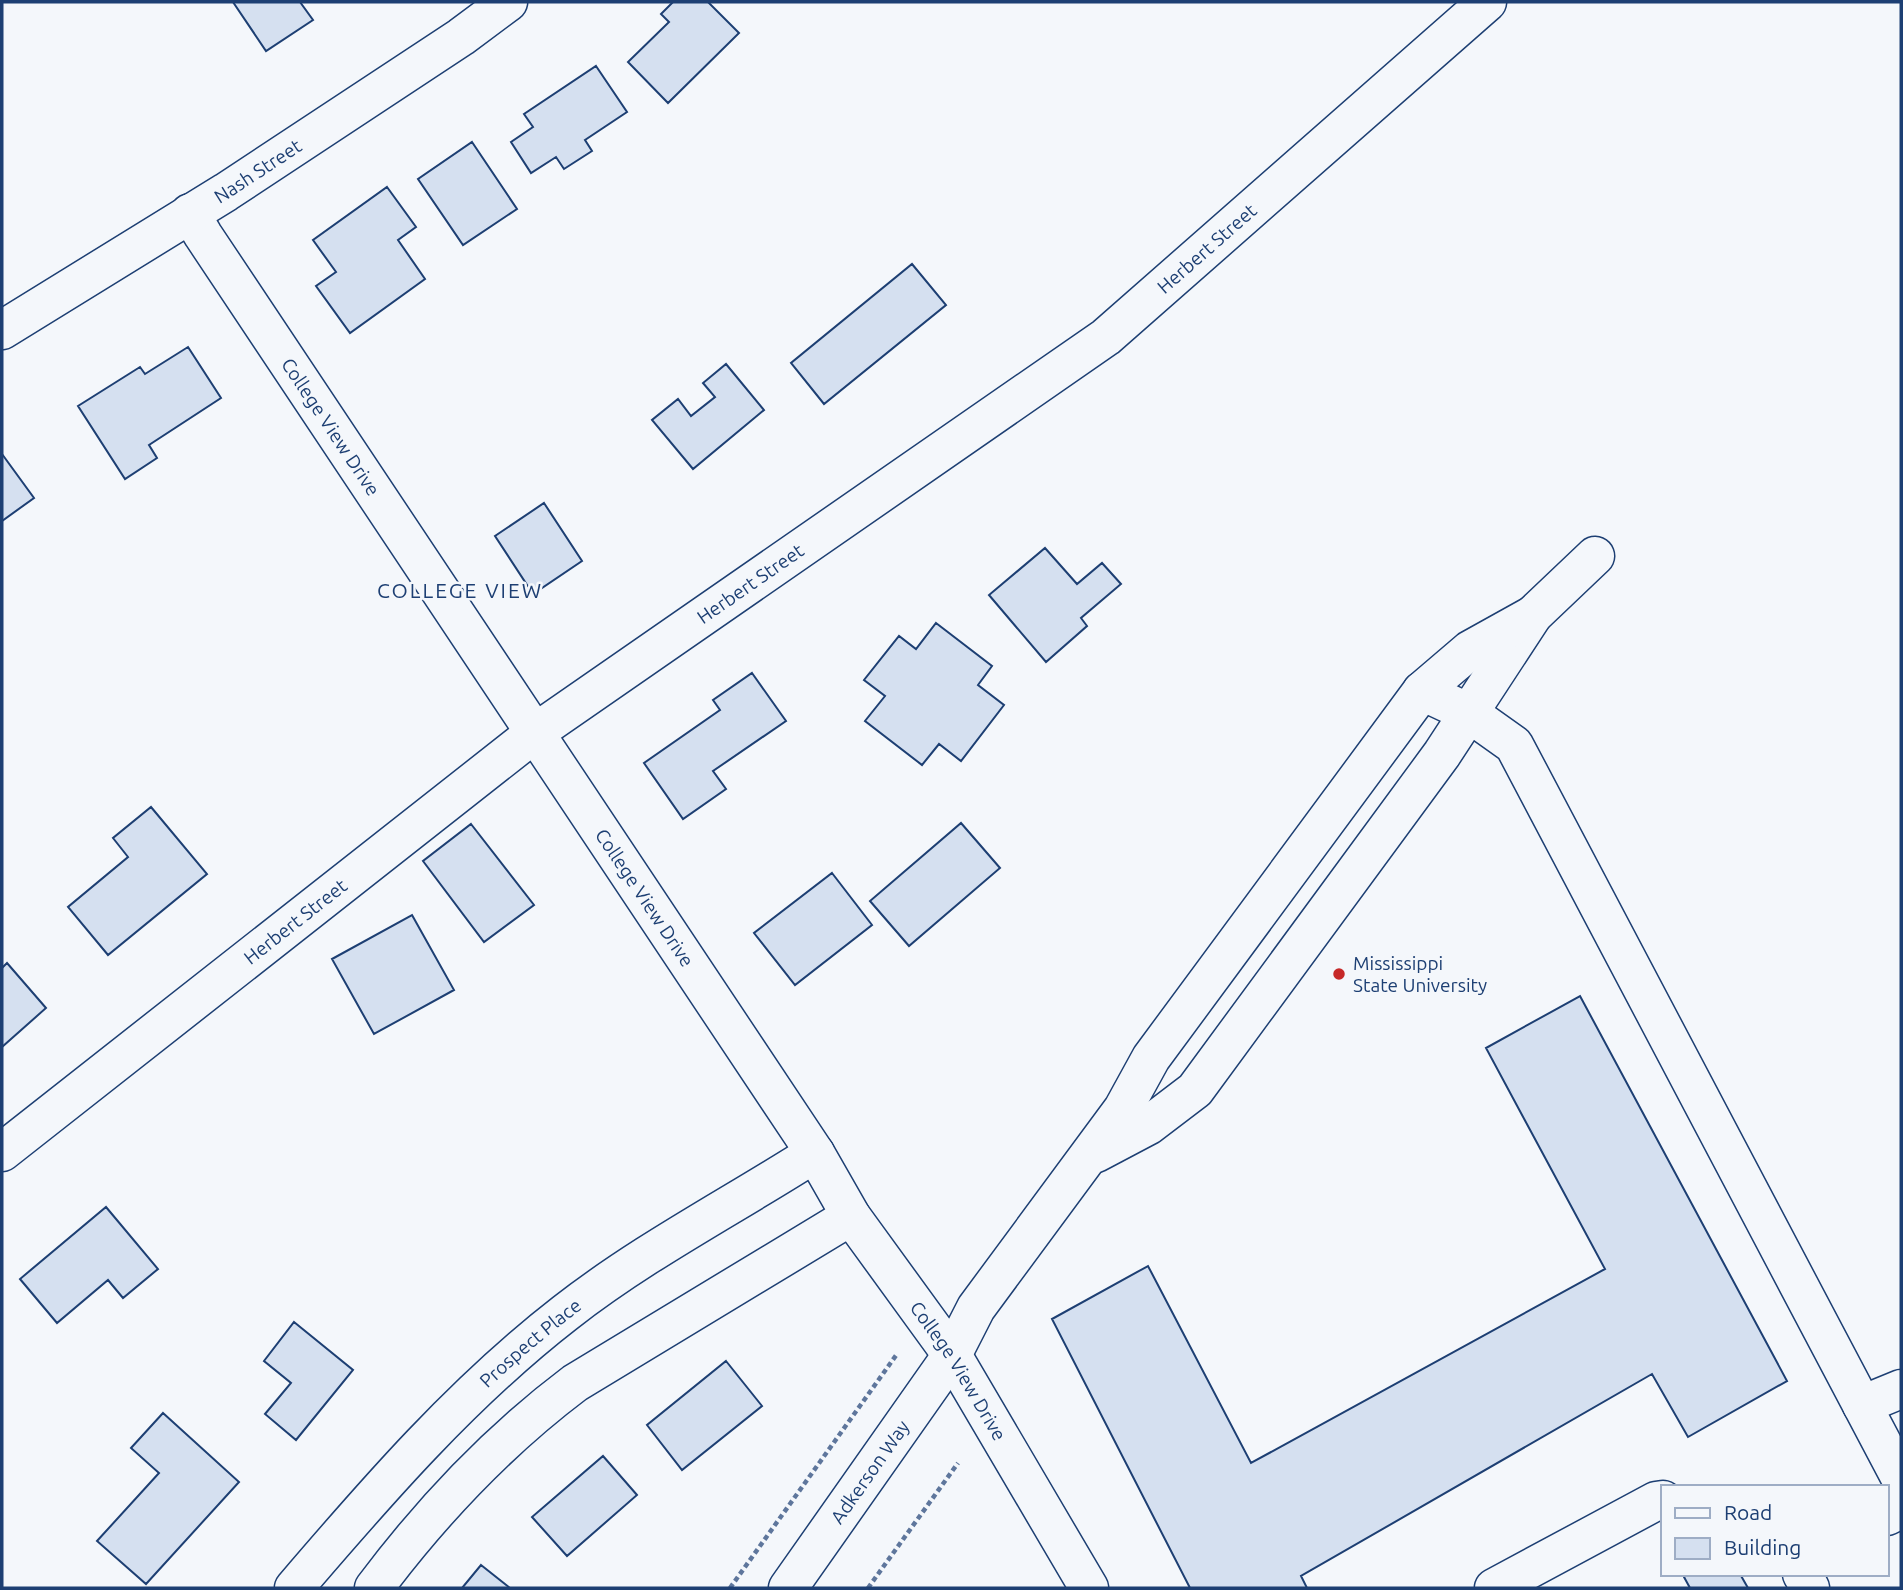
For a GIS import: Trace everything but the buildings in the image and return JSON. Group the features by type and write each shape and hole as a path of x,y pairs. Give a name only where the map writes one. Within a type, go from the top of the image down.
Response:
{"street":[{"name":"Nash Street","path":"2,330 226,192 461,37 508,2"},
{"name":"Herbert Street","path":"2,1152 536,732 1106,337 1487,2"},
{"name":"College View Drive","path":"190,213 814,1153 851,1216 951,1355 1089,1588"},
{"path":"1084,1159 1149,1125 1195,1090 1442,754 1533,615 1595,556"},
{"name":"Adkerson Way","path":"788,1588 951,1355 976,1308 1084,1159 1124,1109 1151,1058 1422,691 1470,650 1533,615"},
{"path":"1422,691 1469,713 1514,745 1901,1479"},
{"name":"Prospect Place","path":"294,1588 363,1508 465,1401 564,1313 614,1277 814,1153"},
{"path":"374,1588 427,1522 478,1468 548,1403 575,1383 851,1216"},
{"path":"1862,1405 1901,1389"},
{"path":"1494,1588 1661,1500"}],"path":[{"path":"730,1588 897,1354"},
{"path":"868,1588 958,1463"}],"place":[{"name":"Mississippi State University","path":"1339,974"}],"district":[{"name":"COLLEGE VIEW","path":"460,591"}]}
